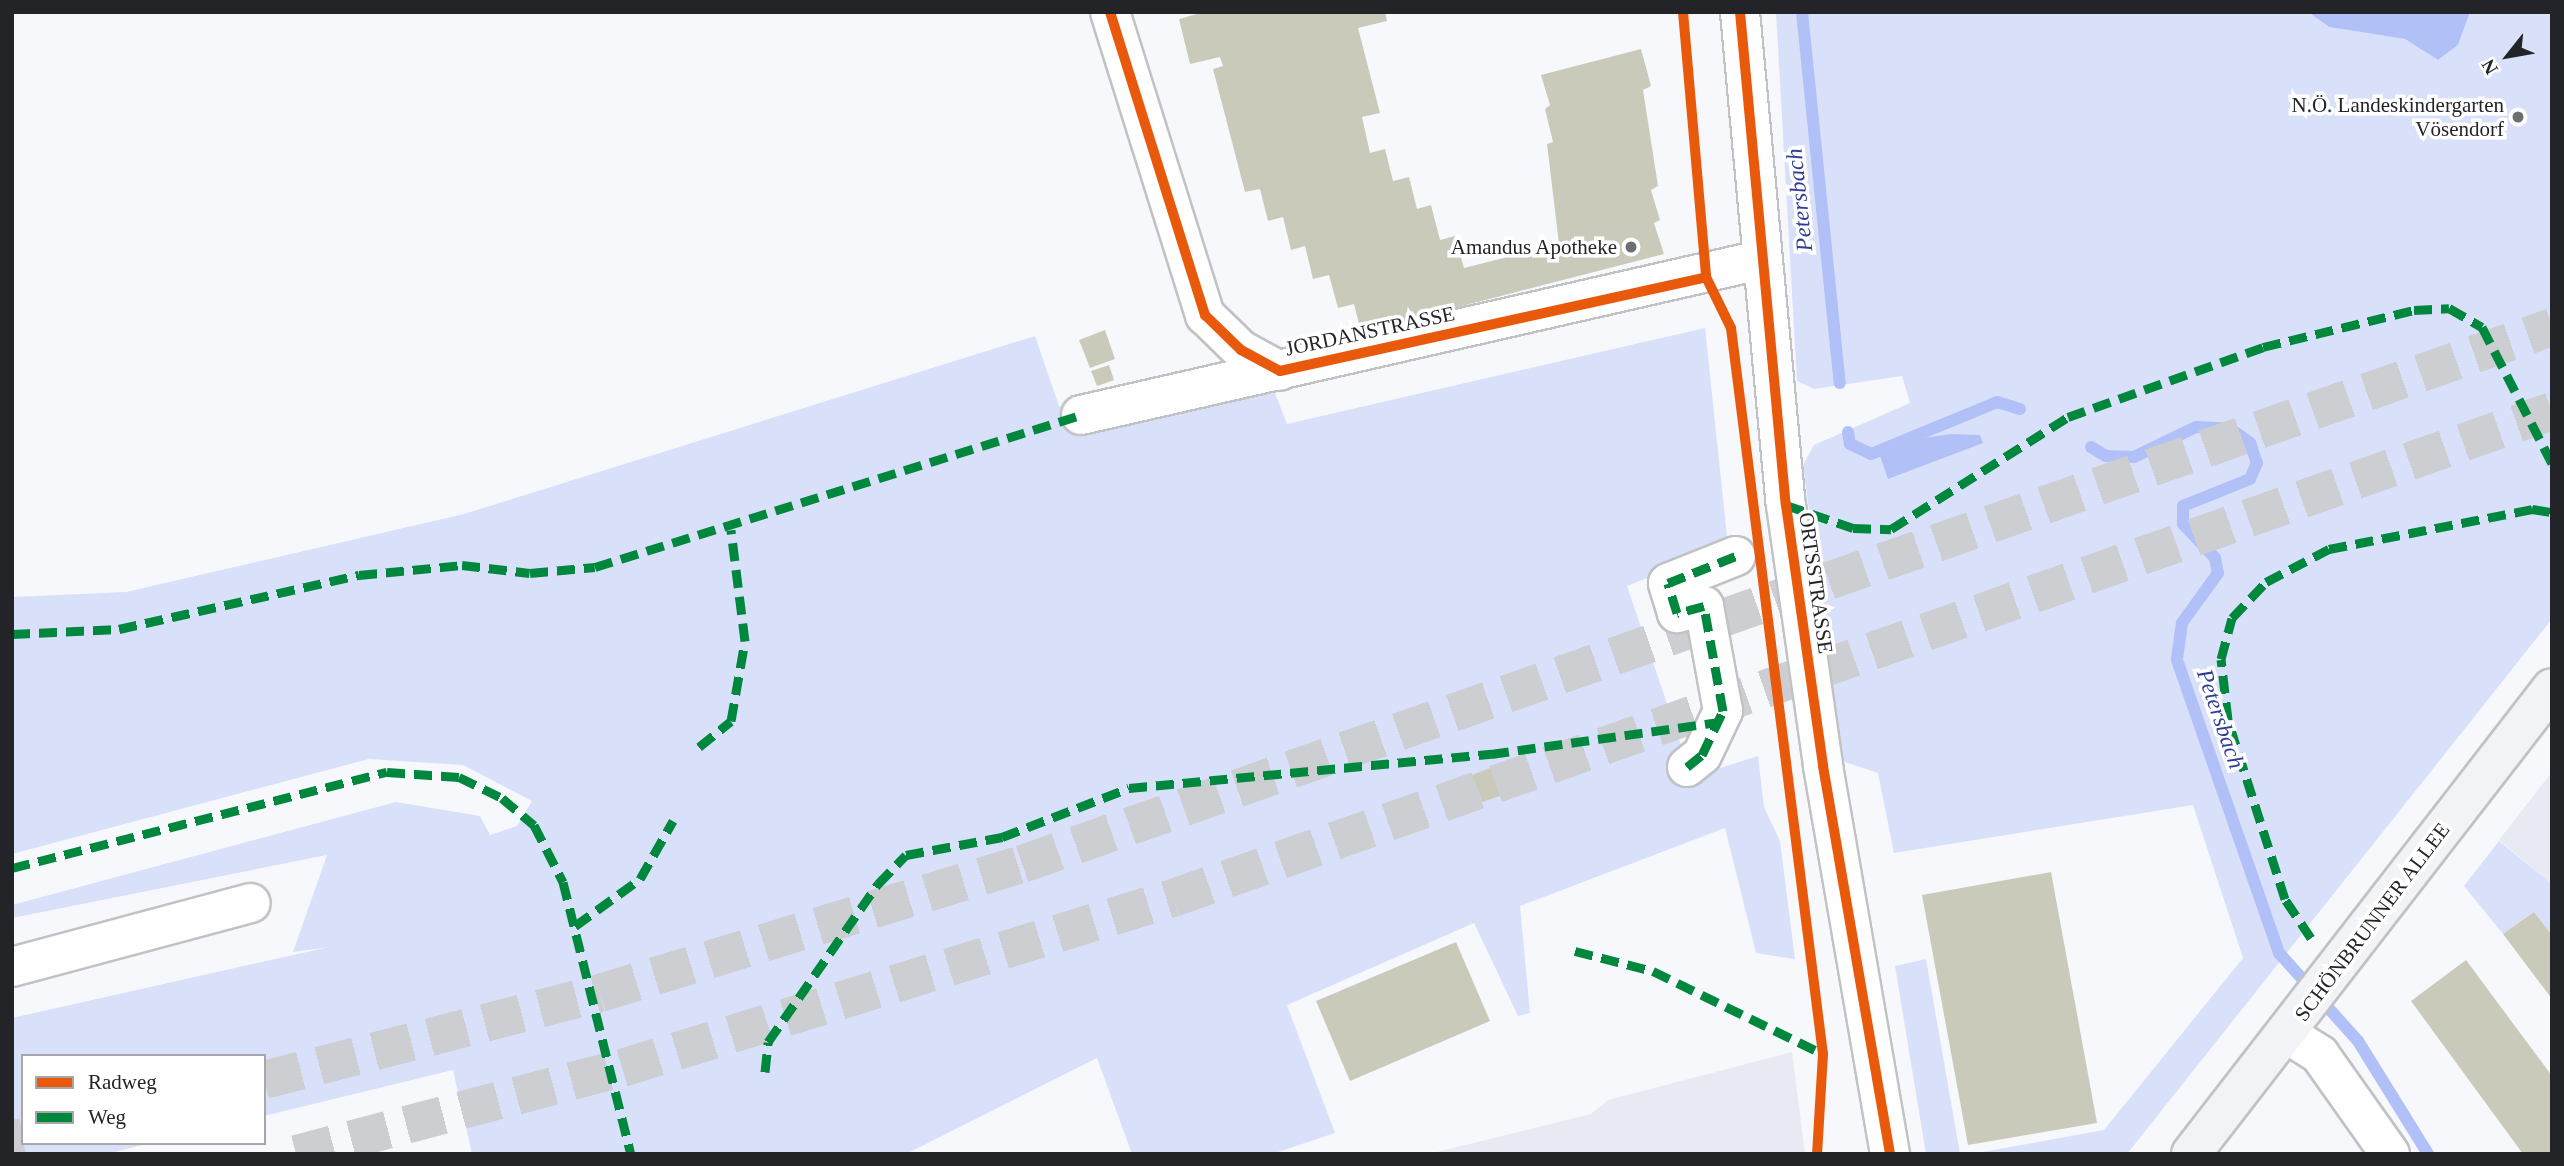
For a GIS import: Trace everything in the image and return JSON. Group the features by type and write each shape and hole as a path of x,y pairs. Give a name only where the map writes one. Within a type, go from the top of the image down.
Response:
{"main road":[{"name":"SCHÖNBRUNNER ALLEE","path":"2191,1154 2552,688"}],"street":[{"name":"JORDANSTRASSE","path":"1110,12 1205,315 1241,350 1280,371 1760,260"},
{"name":"ORTSSTRASSE","path":"1740,12 1760,260 1823,766 1890,1154"},
{"path":"1081,415 1280,371"},
{"path":"1687,768 1702,755 1723,711 1704,606 1677,613 1668,583 1736,556"},
{"path":"12,968 251,904"},
{"path":"2294,1024 2320,1055 2390,1154"}],"shaded area":[{"path":"1776,12 2308,12 2329,27 2405,39 2438,60 2458,45 2470,12 2552,12 2552,619 2127,1154 1971,1154 2104,1130 2243,958 2193,805 1894,853 1878,773 1842,761 1803,465 1814,445 1910,403 1902,376 1814,389 1797,381"},
{"path":"1705,328 1728,546 1627,586 1692,777 1758,756 1764,807 1780,841 1795,959 1756,953 1725,828 1520,906 1530,1013 1518,1016 1474,923 1287,1005 1335,1133 1272,1154 1132,1154 1097,1058 906,1154 472,1154 453,1070 266,1116 266,1054 21,1054 21,1145 142,1145 107,1154 12,1154 12,1018 329,947 293,952 327,855 12,918 12,905 396,802 480,816 490,835 517,826 532,801 463,765 369,759 12,854 12,597 126,592 464,514 1035,336 1059,406 1102,420 1275,393 1287,424"},
{"path":"2552,772 2552,884 2499,840"},
{"path":"2499,841 2552,884 2552,935 2534,912 2503,934 2464,886"},
{"path":"1926,959 1960,1154 1926,1154 1895,966"},
{"path":"1792,1052 1805,1154 1429,1154 1591,1114 1608,1100"}],"water":[{"path":"2308,12 2470,12 2458,45 2438,60 2405,39 2329,27"},
{"path":"1951,434 1980,435 1983,443 1888,479 1880,456 1917,439"}],"building":[{"path":"1204,12 1385,12 1387,21 1358,28 1380,113 1362,117 1370,153 1385,149 1393,181 1409,177 1417,209 1431,205 1440,240 1455,236 1464,268 1559,244 1547,144 1553,142 1545,109 1550,105 1541,75 1641,49 1651,86 1643,90 1658,186 1651,190 1660,220 1654,223 1664,254 1361,332 1354,304 1338,308 1329,275 1313,279 1305,246 1291,250 1283,217 1268,221 1260,189 1245,192 1213,69 1223,66 1220,57 1190,64 1179,19"},
{"path":"1105,330 1115,359 1090,368 1079,340"},
{"path":"1109,365 1114,380 1097,386 1091,371"},
{"path":"1498,765 1509,793 1482,802 1472,775"},
{"path":"2051,872 2097,1123 1968,1145 1922,895"},
{"path":"2534,912 2552,935 2552,999 2503,934"},
{"path":"1456,942 1490,1021 1350,1081 1316,1001"},
{"path":"2466,960 2552,1076 2552,1154 2523,1154 2411,1001"}],"waterway":[{"name":"Petersbach","path":"1802,12 1840,383"},
{"name":"Petersbach","path":"1848,432 1850,444 1871,454 1997,402 2020,409"},
{"name":"Petersbach","path":"2091,447 2106,456 2134,457 2196,427 2231,429 2250,443 2257,463 2250,479 2183,506 2183,524 2215,558 2218,573 2182,623 2177,660 2279,953 2358,1041 2428,1154"}],"tunnel":[{"path":"266,1079 600,993 1022,864 2552,327"},
{"path":"296,1154 622,1068 1173,898 2552,411"},
{"path":"12,1139 21,1137"}],"marked path":[{"path":"1786,505 1853,528 1891,529 2068,417 2263,347 2414,310 2449,308 2482,327 2552,463"},
{"path":"12,634 119,629 359,575 462,565 530,573 595,567 1081,415"},
{"path":"2311,938 2285,899 2228,720 2221,659 2232,618 2266,582 2329,549 2532,509 2552,512"},
{"path":"699,747 731,721 745,641 731,530"},
{"path":"1687,767 1702,755 1723,711 1704,606 1677,613 1668,583 1736,556"},
{"path":"765,1072 768,1042 878,884 906,855 1002,837 1129,788 1491,754 1718,722"},
{"path":"12,868 387,772 459,777 502,798 534,825 563,882 631,1154"},
{"path":"575,926 640,879 673,821"},
{"path":"1575,951 1653,971 1823,1054"}],"cycle path":[{"path":"1110,12 1205,315 1241,350 1280,371 1706,277"},
{"path":"1683,12 1706,277 1731,328 1823,1054 1817,1154"},
{"path":"1740,12 1786,505 1823,766 1890,1154"}],"place":[{"name":"N.Ö. Landeskindergarten Vösendorf","path":"2518,117"},
{"name":"Amandus Apotheke","path":"1631,247"}]}
